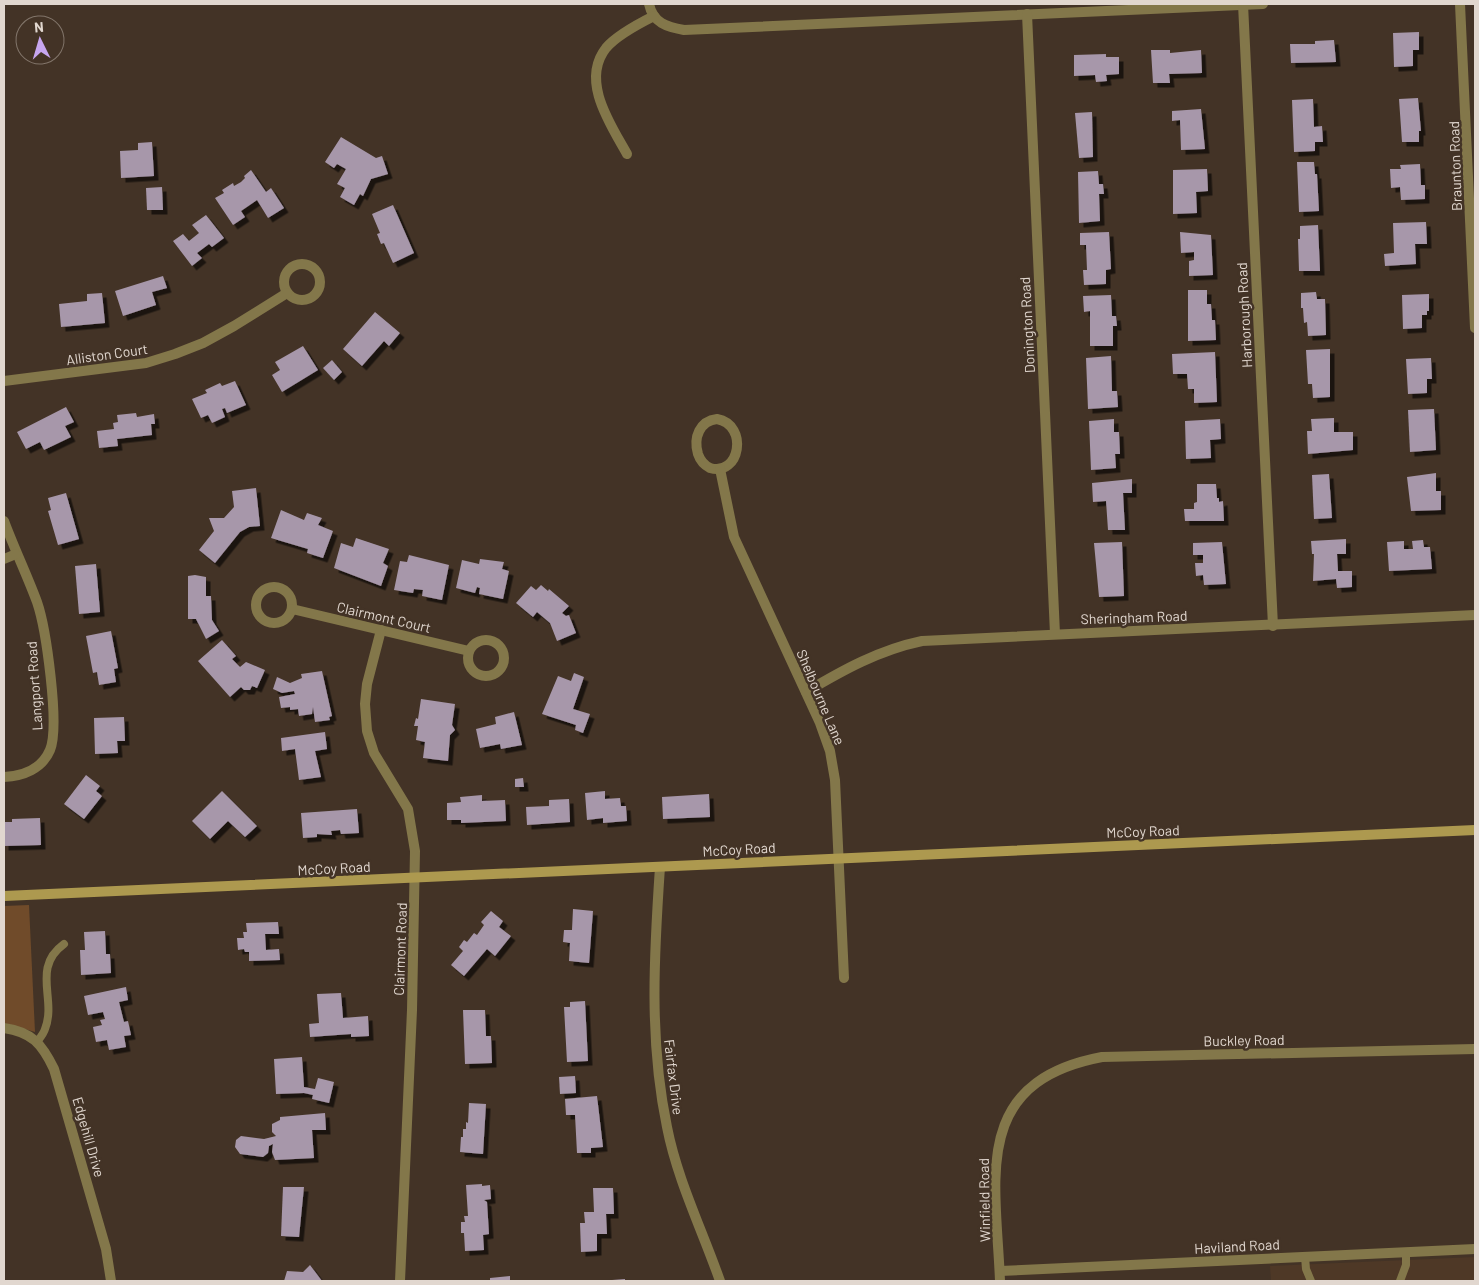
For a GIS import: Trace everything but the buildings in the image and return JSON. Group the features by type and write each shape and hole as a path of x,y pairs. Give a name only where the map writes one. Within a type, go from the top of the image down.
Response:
{"main road":[{"name":"McCoy Road","path":"4,896 1475,830"}],"street":[{"path":"649,4 654,16 662,25 684,30 1263,4"},
{"name":"Harborough Road","path":"1243,4 1273,626"},
{"name":"Braunton Road","path":"1460,4 1471,123 1475,328"},
{"name":"Donington Road","path":"1027,14 1055,634"},
{"path":"628,154 603,111 597,83 598,64 606,48 654,16"},
{"name":"Alliston Court","path":"4,381 146,363 175,354 203,343 287,293"},
{"path":"717,419 729,424 736,435 735,457 731,463 720,469 713,469 702,462 697,450 700,428 705,423 717,419"},
{"name":"Shelbourne Lane","path":"720,469 734,537 820,723 833,766 844,978"},
{"name":"Langport Road","path":"4,521 37,603 49,660 52,732 50,749 41,763 26,774 4,777"},
{"path":"4,559 16,554"},
{"name":"Clairmont Court","path":"292,609 469,651"},
{"name":"Sheringham Road","path":"806,692 862,660 897,646 929,640 1273,626 1475,615"},
{"name":"Clairmont Road","path":"381,630 367,684 365,704 367,731 374,753 408,809 415,851 416,878 400,1281"},
{"name":"Fairfax Drive","path":"660,867 653,996 658,1071 667,1129 720,1281"},
{"path":"4,1028 27,1034 37,1042"},
{"name":"Edgehill Drive","path":"37,1042 44,1048 57,1078 106,1249 110,1281"},
{"name":"Buckley Road","path":"1023,1095 1040,1078 1059,1068 1102,1057 1475,1049"},
{"name":"Winfield Road","path":"1000,1276 996,1154 1010,1112 1023,1095"},
{"name":"Haviland Road","path":"1000,1276 1305,1257 1475,1249"}],"lane":[{"path":"37,1042 46,1028 48,1015 46,980 48,963 54,951 64,944"},
{"path":"1400,1281 1406,1265 1406,1252"},
{"path":"1305,1257 1306,1269 1311,1281"}],"shaded area":[{"path":"29,905 35,1032 4,1023 4,906"},
{"path":"1475,1257 1475,1281 1271,1281 1270,1266"}]}
